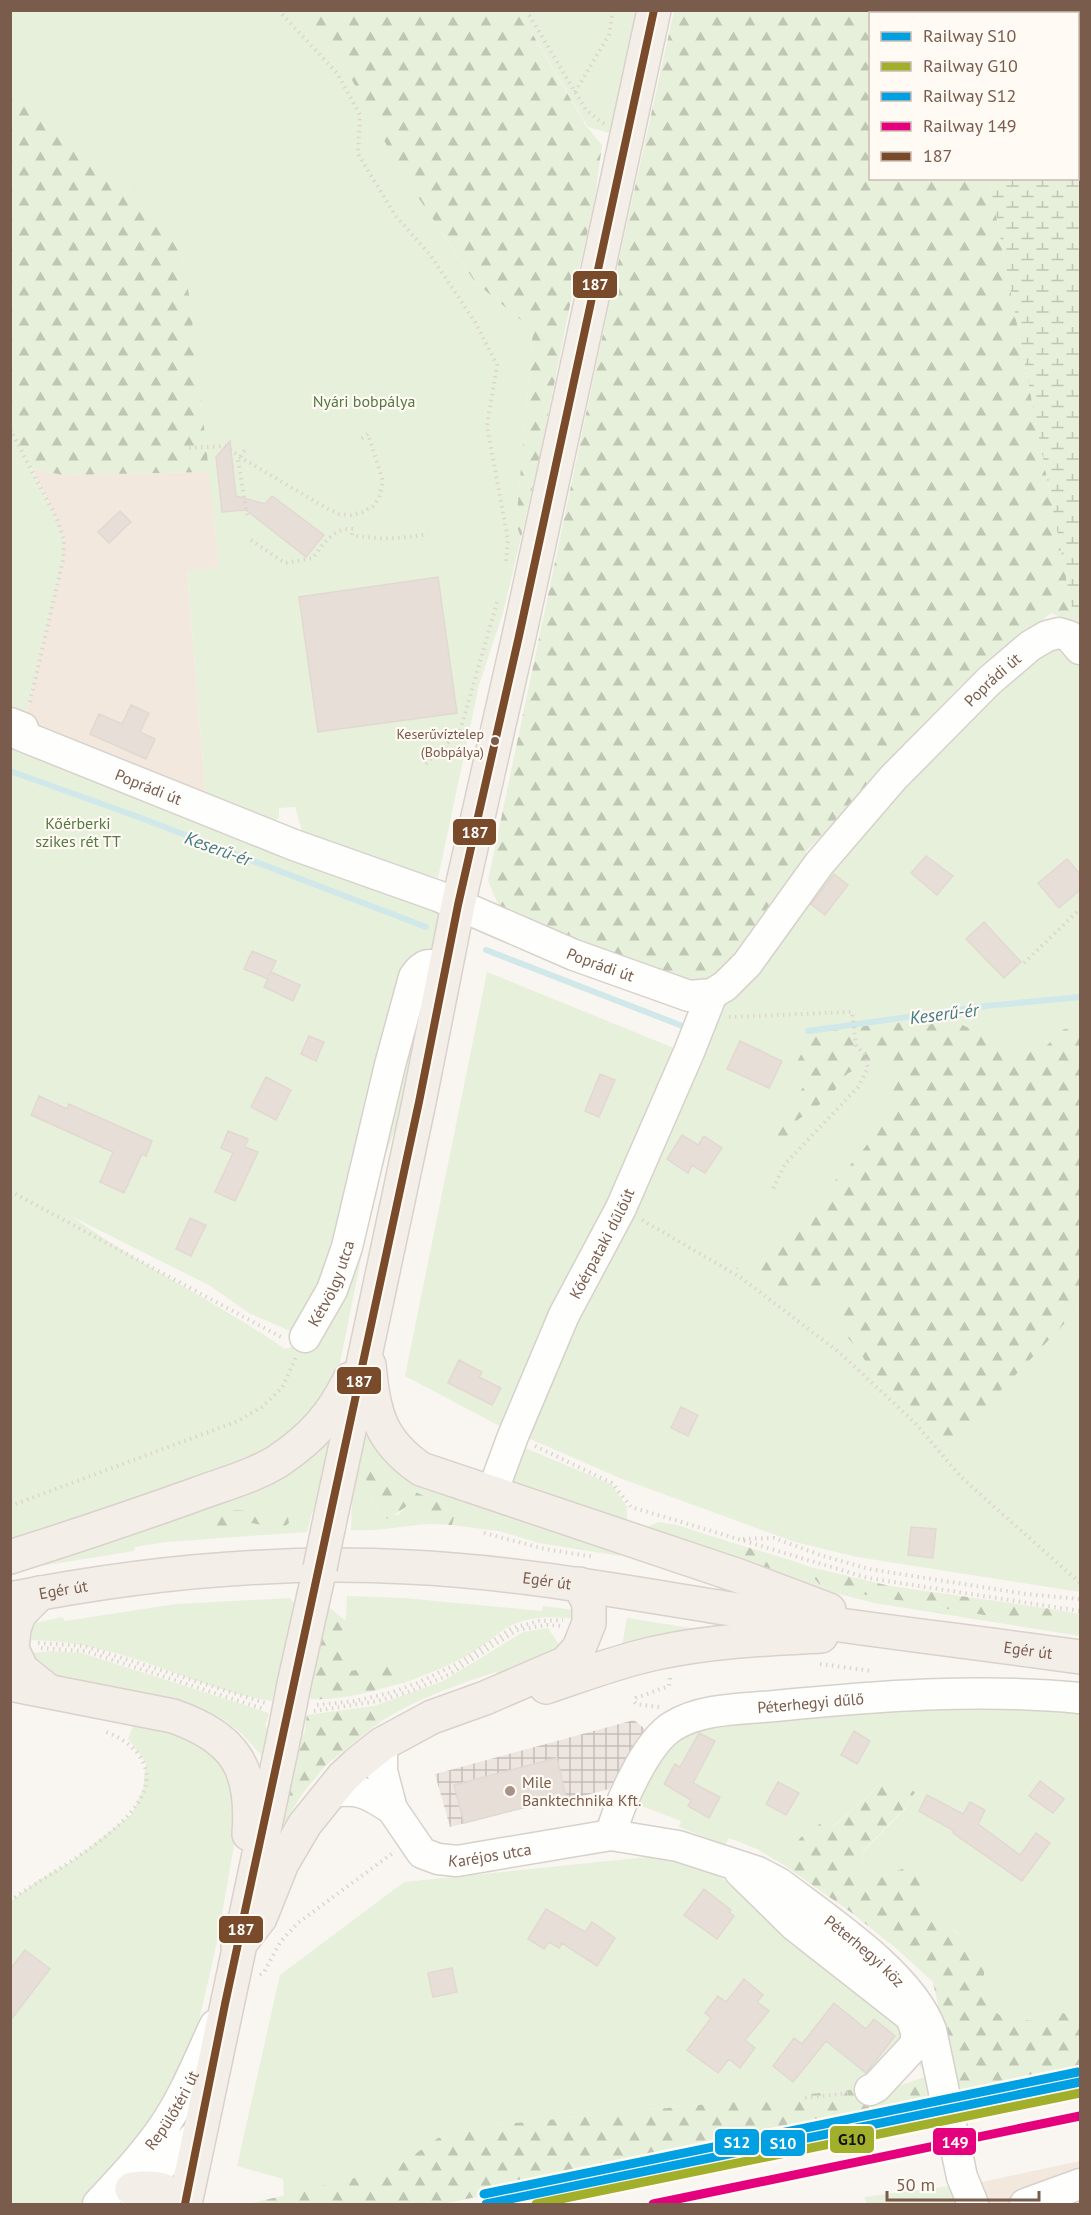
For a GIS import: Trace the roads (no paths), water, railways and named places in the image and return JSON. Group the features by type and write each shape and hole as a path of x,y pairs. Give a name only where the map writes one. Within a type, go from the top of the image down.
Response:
{"main road":[{"path":"184,2204 419,1102 458,904 519,636 654,10"},
{"path":"367,1342 371,1388 380,1423 396,1449 421,1470 739,1576 890,1632"},
{"path":"10,1557 176,1502 276,1462 302,1443 329,1417 367,1342"},
{"name":"Egér út","path":"25,1596 189,1572 298,1565 397,1566 449,1569 579,1584 890,1632 1080,1656"},
{"path":"238,1946 260,1918 282,1863 295,1841 330,1792 357,1764 382,1744 432,1717 485,1698 566,1663 579,1648 588,1630 591,1615 589,1603 579,1584"},
{"path":"25,1596 14,1629 12,1649 22,1671 47,1690"},
{"path":"485,1698 543,1688 618,1662 702,1644 890,1632"},
{"path":"10,1684 173,1716 209,1732 236,1756 248,1788 250,1821 238,1946"},
{"path":"132,2189 151,2187 163,2189 175,2195 184,2204"}],"street":[{"name":"Poprádi út","path":"20,720 20,735 294,845 458,904 574,955 709,1001 747,964 819,864 893,778 989,681 1030,645 1047,636 1059,633 1075,643"},
{"name":"Kétvölgy utca","path":"305,1337 332,1290 347,1247 390,1065 414,977 420,968 430,964 445,967"},
{"name":"Kőérpataki dűlőút","path":"492,1493 513,1436 564,1315 621,1208 709,1001"},
{"name":"Péterhegyi dűlő","path":"611,1835 619,1807 651,1748 672,1726 694,1717 732,1710 899,1696 959,1694 1080,1698"},
{"name":"Karéjos utca","path":"382,1744 382,1772 392,1809 422,1853 438,1859 457,1861 611,1835"},
{"name":"Karéjos utca","path":"330,1792 351,1789 360,1791 392,1809"},
{"name":"Péterhegyi köz","path":"611,1835 678,1846 758,1872 779,1882 895,1976 925,2014 931,2030 962,2177 973,2205"},
{"path":"733,1864 795,1926 911,2017 916,2038 914,2048 876,2087 870,2090"},
{"name":"Repülőtéri út","path":"100,2205 144,2154 165,2124 180,2099 225,2004"},
{"name":"Repülőtéri út","path":"100,2205 132,2189 198,2133"},
{"path":"1025,2205 1080,2184"}],"waterway":[{"path":"1079,132 1080,136"},
{"name":"Keserű-ér","path":"10,771 141,818 426,927"},
{"name":"Keserű-ér","path":"486,950 685,1027"},
{"name":"Keserű-ér","path":"808,1031 986,1006 1080,997"}],"rail line":[{"name":"S12","path":"484,2194 1078,2072"},
{"name":"S10","path":"486,2204 1080,2082"},
{"name":"G10","path":"536,2204 1080,2093"},
{"name":"149","path":"653,2204 1080,2116"}],"place":[{"name":"Keserűvíztelep (Bobpálya)","path":"495,741"},
{"name":"Mile Banktechnika Kft.","path":"510,1791"}],"park label":[{"name":"Nyári bobpálya","path":"364,401"},
{"name":"Kőérberki szikes rét TT","path":"78,832"}]}
